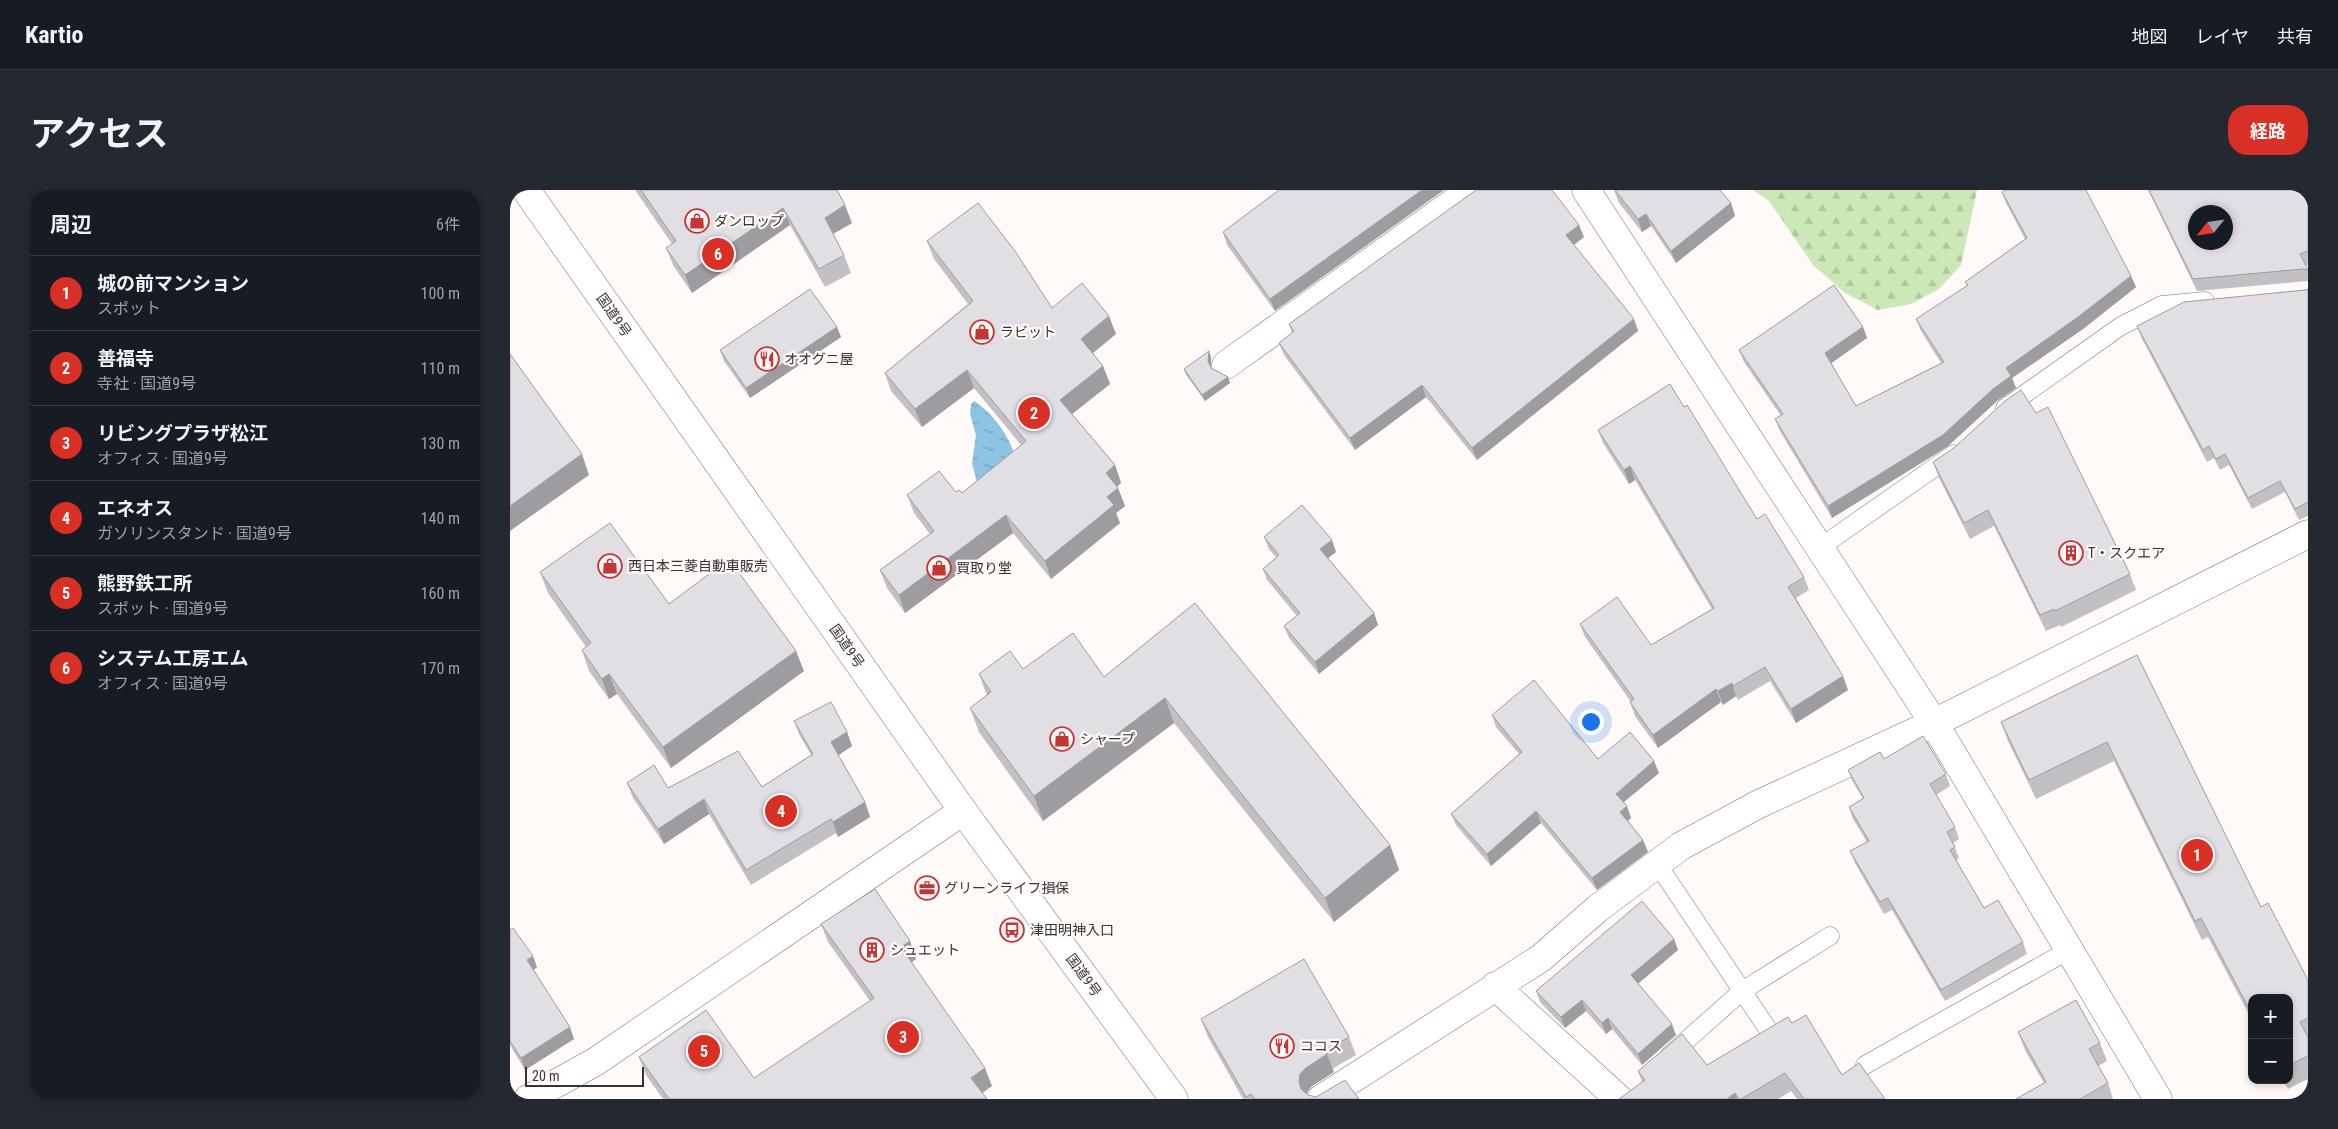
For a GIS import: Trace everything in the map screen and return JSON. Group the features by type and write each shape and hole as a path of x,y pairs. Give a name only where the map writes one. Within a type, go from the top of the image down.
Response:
{"main road":[{"name":"国道9号","path":"526,190 963,810 1174,1099"},
{"path":"1226,365 1471,190"},
{"path":"1586,190 1934,722 2158,1099"},
{"path":"1321,1099 1540,958 1656,862 1681,846 1757,805 1934,722 2308,534"},
{"path":"528,1099 595,1062 963,810"},
{"path":"1495,986 1619,1099"}],"lane":[{"path":"1990,422 2004,409 2120,326 2162,305 2220,299"},
{"path":"1819,548 1954,455 1968,442"},
{"path":"1656,862 1773,1038"},
{"path":"1657,1066 1742,991 1830,936"},
{"path":"1865,1065 2069,950"}],"green space":[{"path":"1753,190 1977,190 1961,265 1939,289 1911,304 1878,310 1845,293 1813,265 1769,201"}],"water":[{"path":"974,401 999,425 1009,441 1015,456 979,490 972,463 976,435 970,414 971,404"}],"building":[{"path":"641,190 837,190 845,205 825,218 844,255 819,269 783,208 685,275 666,248 676,241"},
{"path":"1279,190 1422,190 1270,299 1223,232"},
{"path":"1476,190 1552,190 1579,225 1566,235 1634,319 1472,448 1422,385 1350,438 1279,343 1294,331 1289,324"},
{"path":"1615,190 1720,190 1731,203 1671,251 1646,214 1638,219"},
{"path":"2005,190 2086,190 2131,276 2078,317 2006,368 2011,376 1993,389 1943,435 1828,506 1775,419 1783,414 1739,350 1834,285 1863,327 1825,353 1856,406 1944,362 1916,319 1968,285 1965,282 2027,238 2002,192"},
{"path":"2149,190 2308,190 2308,251 2300,254 2308,270 2193,279"},
{"path":"978,203 1015,251 1052,308 1082,283 1109,316 1081,339 1103,366 1060,400 1115,465 1106,473 1118,488 1107,497 1114,505 1045,561 1006,515 899,595 880,570 934,531 907,495 939,471 956,492 959,490 962,493 1026,441 967,370 915,409 885,373 973,301 927,241"},
{"path":"810,289 837,327 746,388 720,350"},
{"path":"2308,289 2308,502 2295,509 2280,481 2248,498 2225,454 2216,459 2209,446 2203,450 2137,326 2184,302"},
{"path":"1209,351 1208,361 1211,368 1228,377 1202,395 1184,369"},
{"path":"510,354 582,454 510,506"},
{"path":"1670,384 1684,407 1687,405 1757,519 1765,514 1804,577 1788,587 1843,676 1791,709 1765,667 1733,686 1732,683 1718,691 1716,689 1653,735 1630,702 1634,699 1580,624 1617,597 1651,645 1714,608 1630,466 1624,470 1598,430"},
{"name":"T・スクエア","path":"2021,390 2036,413 2048,407 2130,574 2055,611 2054,609 2040,615 1988,510 1964,523 1933,462 1955,447 2005,401"},
{"path":"1302,505 1332,540 1320,549 1374,613 1315,662 1284,626 1300,613 1263,569 1279,555 1264,537"},
{"name":"西日本三菱自動車販売","path":"610,523 669,604 729,559 796,651 663,747 609,674 602,679 582,650 591,643 540,572"},
{"path":"1195,603 1390,845 1325,898 1165,698 1034,796 970,708 991,692 979,674 1010,651 1023,669 1073,633 1104,677"},
{"path":"2137,655 2261,907 2268,903 2308,980 2308,1018 2300,1022 2308,1037 2308,1056 2293,1063 2293,994 2248,994 2248,1006 2201,918 2195,921 2107,742 2029,780 2001,722"},
{"path":"1534,680 1598,759 1630,732 1654,761 1616,794 1627,806 1620,812 1643,840 1592,878 1536,811 1487,854 1451,814 1522,752 1492,715"},
{"path":"831,702 847,732 831,742 865,802 833,822 831,819 746,870 704,799 658,829 627,783 654,765 668,788 738,751 762,787 813,754 794,721"},
{"path":"1923,736 1946,774 1930,784 1955,827 1947,832 1955,847 1950,850 1984,908 1998,900 2023,942 1941,990 1888,898 1880,902 1850,851 1869,841 1849,807 1864,798 1848,770 1880,752 1884,759"},
{"path":"875,889 910,941 901,947 985,1068 971,1078 987,1099 669,1099 639,1057 706,1010 754,1078 874,998 821,924"},
{"path":"1642,901 1674,939 1631,975 1672,1024 1638,1054 1608,1018 1602,1023 1582,1000 1561,1017 1536,991"},
{"path":"513,928 533,956 527,960 570,1027 521,1058 510,1041 510,930"},
{"name":"ココス","path":"1304,959 1349,1037 1325,1051 1327,1054 1300,1074 1299,1082 1301,1089 1308,1095 1316,1097 1345,1080 1359,1099 1255,1099 1251,1094 1246,1097 1201,1019"},
{"path":"2076,1000 2100,1043 2089,1049 2108,1083 2080,1099 2016,1099 2046,1082 2018,1032"},
{"path":"1806,1015 1842,1075 1859,1063 1885,1099 1804,1099 1785,1073 1741,1099 1735,1093 1727,1099 1619,1099 1645,1080 1638,1071 1682,1034 1707,1065 1788,1017 1792,1023"}],"place":[{"name":"ダンロップ","path":"697,221"},
{"name":"システム工房エム","path":"718,254"},
{"name":"ラビット","path":"982,332"},
{"name":"オオグニ屋","path":"767,359"},
{"name":"善福寺","path":"1034,413"},
{"name":"T・スクエア","path":"2071,553"},
{"name":"西日本三菱自動車販売","path":"610,566"},
{"name":"買取り堂","path":"939,568"},
{"name":"シャープ","path":"1062,739"},
{"name":"エネオス","path":"781,811"},
{"name":"城の前マンション","path":"2197,855"},
{"name":"グリーンライフ損保","path":"927,888"},
{"name":"津田明神入口","path":"1012,930"},
{"name":"シュエット","path":"872,950"},
{"name":"リビングプラザ松江","path":"903,1037"},
{"name":"ココス","path":"1282,1046"},
{"name":"熊野鉄工所","path":"704,1051"}]}
